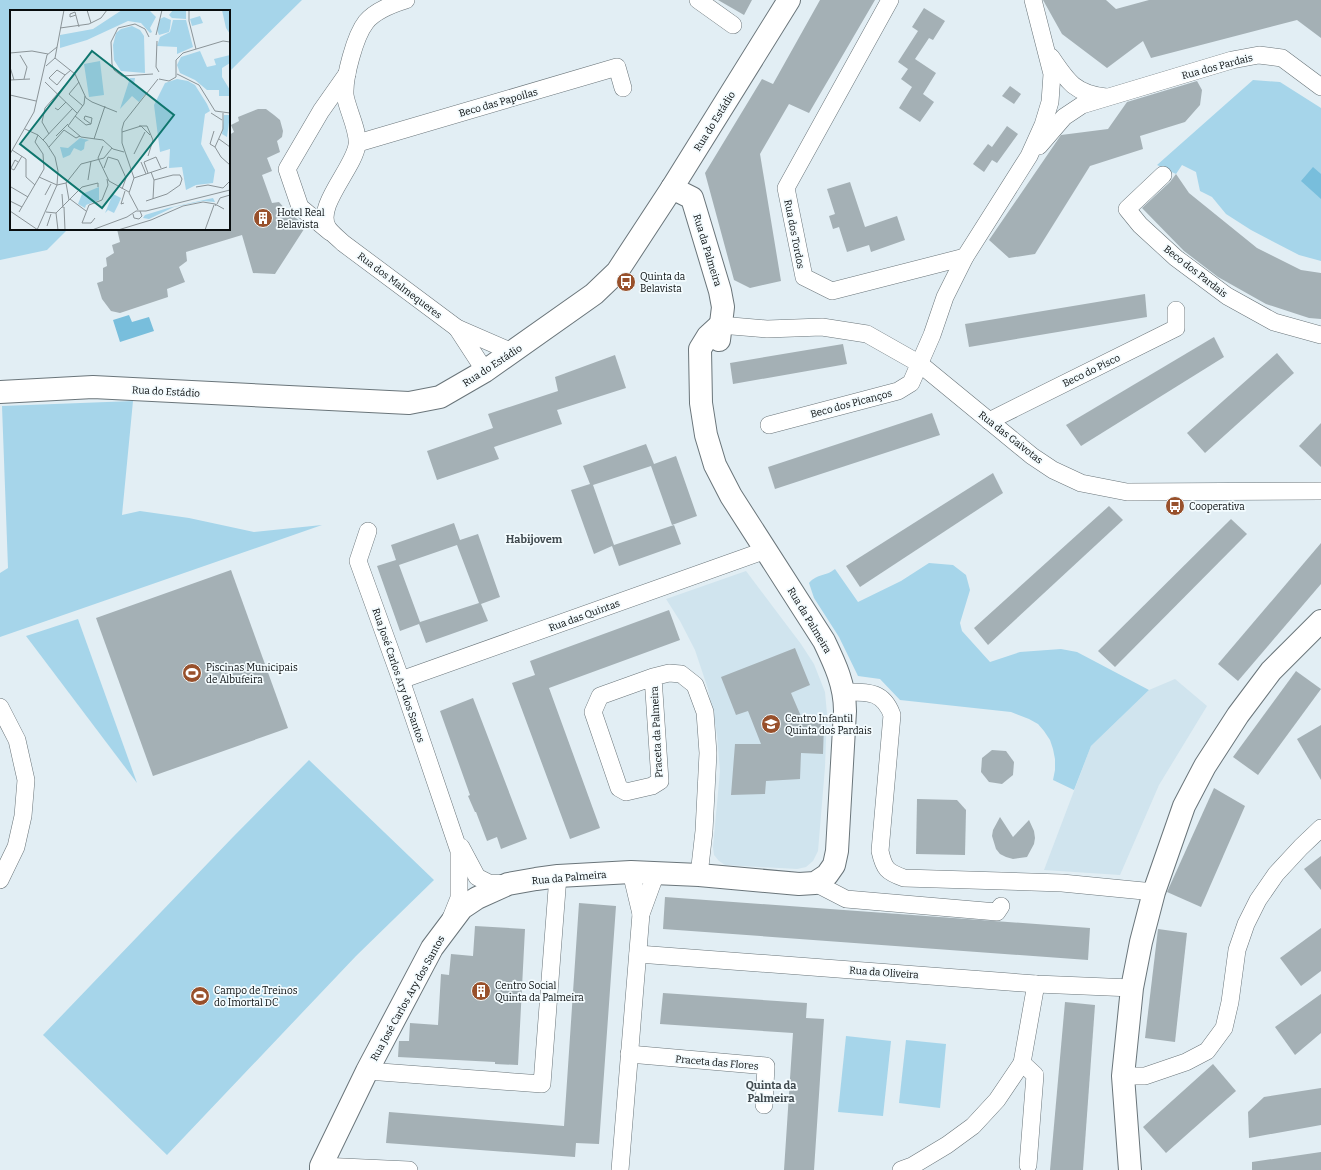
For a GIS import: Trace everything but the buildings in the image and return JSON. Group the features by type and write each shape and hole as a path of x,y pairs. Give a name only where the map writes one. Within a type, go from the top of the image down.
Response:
{"street":[{"path":"358,143 345,95 347,74 360,33 367,21 383,9 406,0"},
{"path":"698,0 734,25"},
{"name":"Rua do Estádio","path":"0,392 93,387 409,403 440,397 486,372 594,294 617,272 672,188 789,0"},
{"name":"Rua dos Tordos","path":"890,0 786,188 804,276 832,292 965,257"},
{"path":"920,364 945,298 965,257 1029,156 1043,125 1050,102 1052,74 1033,0"},
{"path":"1047,52 1064,77 1077,89 1092,96 1106,97"},
{"name":"Rua dos Pardais","path":"1029,156 1064,118 1082,105 1232,60 1259,55 1282,58 1321,87"},
{"name":"Beco das Papoilas","path":"358,143 617,66 623,88"},
{"name":"Rua dos Malmequeres","path":"347,74 321,111 287,169 300,207 343,243 457,328"},
{"name":"Rua dos Malmequeres","path":"343,243 327,227 324,215 330,198 355,156 358,143"},
{"name":"Beco dos Pardais","path":"1163,175 1127,209 1140,226 1176,258 1227,296 1274,322 1321,335"},
{"name":"Rua da Palmeira","path":"448,925 462,908 477,898 508,884 558,876 631,872 699,875 799,884 815,883 827,875 834,865 837,850 846,711 842,682 824,641 731,496 715,465 706,435 701,403 701,377 719,342 723,307 720,291 692,198 672,188"},
{"name":"Beco do Pisco","path":"990,421 1176,328 1176,310"},
{"name":"Rua das Gaivotas","path":"720,325 767,329 822,327 867,334 920,364 1032,456 1053,470 1081,482 1127,492 1321,491"},
{"path":"457,328 512,352"},
{"path":"457,328 486,372"},
{"name":"Beco dos Picanços","path":"769,425 898,391 911,383 920,364"},
{"name":"Rua José Carlos Ary dos Santos","path":"321,1168 367,1071 432,948 448,925 459,898 459,851 401,680 358,561 368,531"},
{"name":"Rua das Quintas","path":"401,680 766,550"},
{"path":"1130,1170 1123,1076 1132,988 1141,942 1154,892 1184,806 1205,766 1238,715 1271,671 1321,621"},
{"name":"Praceta da Palmeira","path":"653,677 660,781 652,786 626,792 619,788 593,712 600,696 653,677 669,673 681,674 695,685 705,712 708,753 704,830 699,875"},
{"path":"844,692 865,692 878,696 888,704 892,715 880,851 883,865 891,873 904,878 1062,883 1154,892"},
{"path":"0,707 17,740 26,780 23,816 16,847 0,880"},
{"path":"0,725 13,762 15,788 14,815 9,838 0,860"},
{"name":"Rua José Carlos Ary dos Santos","path":"449,819 465,856 477,877 489,883 508,884"},
{"path":"1123,1076 1145,1076 1186,1062 1207,1051 1224,1028 1230,1002 1237,950 1246,924 1258,900 1276,874 1301,846 1321,828"},
{"path":"631,872 641,914"},
{"path":"620,1170 641,914 656,873"},
{"path":"367,1071 542,1084 558,876"},
{"path":"815,883 846,899 997,912 1001,906"},
{"name":"Rua da Oliveira","path":"638,954 1036,984 1132,988"},
{"path":"901,1170 912,1166 973,1126 997,1100 1022,1063 1036,984"},
{"name":"Praceta das Flores","path":"630,1054 766,1066 764,1105"},
{"path":"1022,1063 1036,1075 1028,1165"},
{"path":"321,1168 409,1170"}],"shaded area":[{"path":"0,0 302,0 230,71 230,10 10,10 10,230 67,230 47,250 0,260"},
{"path":"1253,80 1280,82 1321,108 1321,261 1299,255 1251,230 1226,214 1212,197 1200,191 1196,172 1182,165 1176,174 1157,165"},
{"path":"1313,167 1321,174 1321,199 1301,181"},
{"path":"129,315 132,322 149,317 154,331 120,342 113,320"},
{"path":"133,401 122,515 140,511 189,518 254,532 322,525 0,637 0,573 8,568 2,406"},
{"path":"929,563 953,565 966,575 970,590 960,623 962,631 990,662 1020,652 1061,649 1077,652 1149,690 1091,746 1074,790 1053,780 1055,759 1050,740 1038,724 1029,719 1011,712 900,700 880,679 858,676 839,637 814,598 809,583 815,578 835,569 858,602 901,581"},
{"name":"Centro Infantil Quinta dos Pardais","path":"746,571 801,644 814,664 825,692 827,714 825,767 818,851 813,861 806,867 797,869 725,865 714,855 713,847 720,771 717,734 708,689 695,650 680,621 666,599"},
{"path":"78,619 137,783 26,636"},
{"path":"1175,679 1207,706 1159,785 1120,875 1044,870 1091,746 1149,690"},
{"name":"Campo de Treinos do Imortal DC","path":"309,760 434,880 356,956 167,1155 43,1035"},
{"path":"846,1036 891,1041 883,1116 838,1112"},
{"path":"906,1040 946,1044 940,1108 899,1103"}],"place":[{"name":"Hotel Real Belavista","path":"263,218"},
{"name":"Quinta da Belavista","path":"626,282"},
{"name":"Cooperativa","path":"1175,506"},
{"name":"Piscinas Municipais de Albufeira","path":"192,673"},
{"name":"Centro Infantil Quinta dos Pardais","path":"771,724"},
{"name":"Centro Social Quinta da Palmeira","path":"481,991"},
{"name":"Campo de Treinos do Imortal DC","path":"200,996"}],"district":[{"name":"Habijovem","path":"534,539"},
{"name":"Quinta da Palmeira","path":"771,1091"}]}
